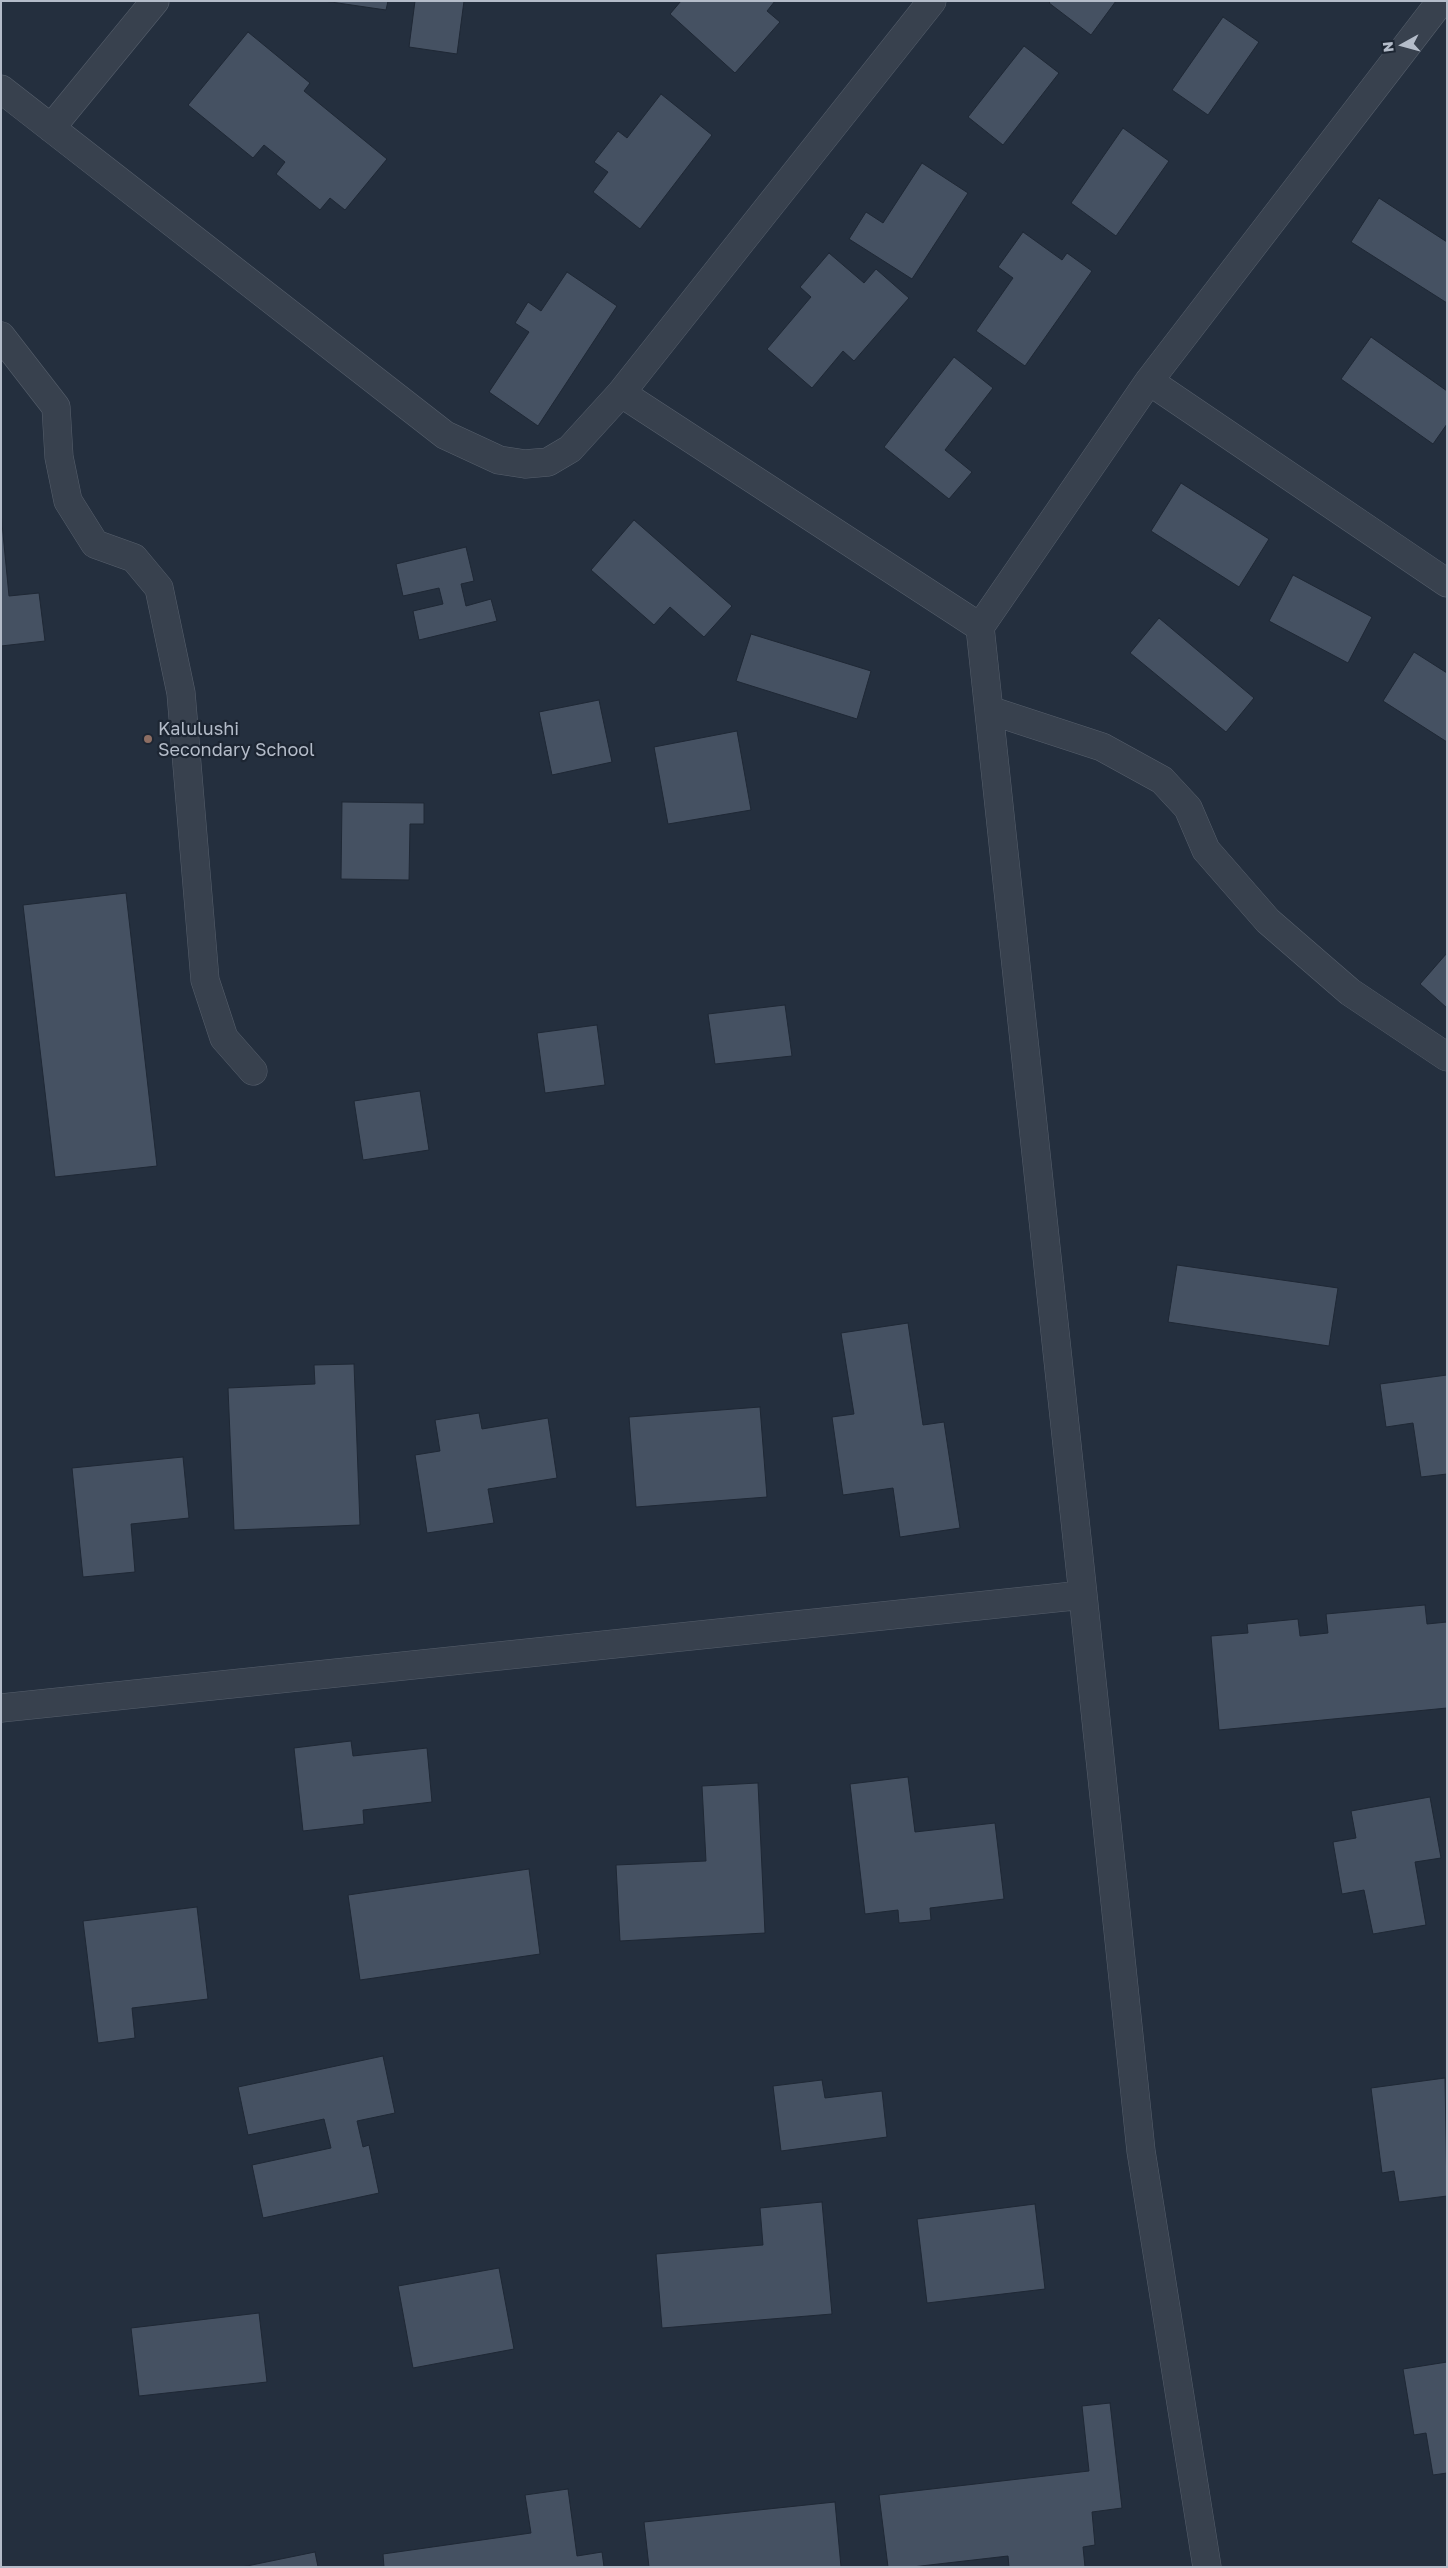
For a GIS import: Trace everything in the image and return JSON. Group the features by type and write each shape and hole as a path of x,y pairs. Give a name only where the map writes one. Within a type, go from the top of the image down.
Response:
{"street":[{"path":"51,128 155,1"},
{"path":"1,89 445,434 476,451 499,460 525,464 548,462 570,450 621,393 932,1"},
{"path":"1208,2567 1142,2151 980,627 1149,381 1441,1"},
{"path":"1,336 56,407 59,457 68,500 95,544 134,558 159,588 181,693 206,980 224,1038 253,1071"},
{"path":"1149,381 1447,583"},
{"path":"621,393 980,627"},
{"path":"989,710 1102,748 1162,780 1188,808 1206,850 1268,920 1350,992 1447,1057"},
{"path":"1,1708 1082,1594"}],"building":[{"path":"324,1 388,1 386,10"},
{"path":"415,1 464,1 457,54 409,47"},
{"path":"681,1 775,1 767,11 780,22 735,73 670,14"},
{"path":"1051,1 1116,1 1091,35 1049,3"},
{"path":"1223,17 1259,42 1208,115 1172,90"},
{"path":"248,32 310,83 304,91 387,159 345,210 330,198 320,210 276,174 285,162 264,145 253,158 188,105"},
{"path":"1024,46 1059,73 1003,145 968,117"},
{"path":"661,94 712,135 640,229 593,192 608,172 594,162 618,131 627,138"},
{"path":"1123,128 1169,161 1116,236 1071,203"},
{"path":"922,163 968,193 912,279 849,239 866,212 883,223"},
{"path":"1379,198 1447,242 1447,303 1351,242"},
{"path":"1023,232 1062,260 1067,253 1092,271 1025,366 976,331 1013,278 998,267"},
{"path":"829,253 864,283 876,269 909,298 854,361 843,351 812,388 767,349 811,297 800,287"},
{"path":"567,272 617,306 538,426 489,392 529,332 515,323 528,302 541,311"},
{"path":"1371,337 1447,391 1447,424 1433,444 1341,379"},
{"path":"954,357 993,388 945,450 972,472 949,499 884,447"},
{"path":"1181,483 1269,539 1239,587 1151,531"},
{"path":"1,513 9,596 39,593 45,641 1,646"},
{"path":"634,520 732,606 704,637 670,607 654,625 591,570"},
{"path":"466,547 474,581 461,584 466,606 491,599 497,621 419,640 413,611 443,604 439,588 403,596 396,564"},
{"path":"1293,575 1372,617 1348,663 1269,621"},
{"path":"1159,618 1254,698 1226,732 1130,653"},
{"path":"751,634 871,671 857,719 736,681"},
{"path":"1414,652 1447,673 1447,742 1383,701"},
{"path":"599,700 612,762 552,775 539,712"},
{"path":"737,731 751,810 668,824 654,747"},
{"path":"342,802 424,803 424,824 410,824 409,880 341,879"},
{"path":"126,893 157,1166 55,1177 23,905"},
{"path":"1447,953 1447,1008 1420,984"},
{"path":"785,1005 792,1056 715,1064 708,1014"},
{"path":"597,1025 605,1085 545,1093 537,1033"},
{"path":"420,1091 429,1150 363,1160 354,1101"},
{"path":"1177,1265 1338,1288 1329,1346 1168,1322"},
{"path":"908,1323 923,1425 944,1422 960,1528 900,1537 893,1488 843,1495 832,1417 854,1414 841,1333"},
{"path":"354,1364 360,1525 234,1530 228,1388 315,1384 314,1365"},
{"path":"1447,1375 1447,1474 1421,1477 1413,1423 1386,1427 1380,1384"},
{"path":"760,1407 767,1497 636,1507 629,1417"},
{"path":"479,1413 482,1429 548,1418 557,1478 488,1489 494,1523 427,1533 415,1455 440,1451 435,1420"},
{"path":"183,1457 189,1518 131,1524 135,1572 83,1577 72,1468"},
{"path":"1425,1605 1427,1624 1447,1622 1447,1708 1219,1730 1211,1636 1248,1633 1247,1624 1298,1619 1300,1636 1328,1633 1326,1614"},
{"path":"351,1741 353,1756 427,1748 432,1802 363,1810 364,1824 303,1831 294,1748"},
{"path":"908,1777 915,1832 995,1823 1004,1899 930,1908 931,1920 899,1923 898,1910 865,1914 850,1784"},
{"path":"758,1783 765,1933 620,1941 616,1865 706,1861 702,1786"},
{"path":"1430,1797 1441,1858 1415,1862 1426,1925 1373,1934 1364,1890 1342,1894 1333,1842 1356,1838 1351,1811"},
{"path":"529,1869 540,1954 360,1980 348,1895"},
{"path":"197,1907 208,1999 132,2008 135,2038 98,2043 83,1921"},
{"path":"383,2056 395,2113 357,2121 363,2147 369,2145 379,2193 263,2218 252,2165 331,2148 324,2119 248,2135 238,2087"},
{"path":"1445,2078 1447,2196 1399,2202 1394,2171 1382,2173 1371,2088"},
{"path":"822,2080 825,2098 882,2091 887,2137 781,2151 773,2086"},
{"path":"822,2202 832,2314 662,2328 656,2254 763,2245 760,2208"},
{"path":"1035,2204 1045,2289 927,2303 917,2219"},
{"path":"499,2268 514,2349 413,2368 398,2286"},
{"path":"259,2313 267,2382 139,2396 131,2328"},
{"path":"1447,2362 1447,2473 1433,2475 1426,2433 1414,2435 1403,2369"},
{"path":"1110,2403 1122,2508 1092,2512 1095,2545 1083,2547 1085,2567 1009,2567 1008,2556 912,2567 888,2567 879,2495 1089,2471 1082,2406"},
{"path":"568,2489 577,2556 602,2552 604,2567 384,2567 383,2554 531,2533 525,2495"},
{"path":"835,2502 841,2567 649,2567 644,2522"},
{"path":"315,2552 318,2567 242,2567"}],"place":[{"name":"Kalulushi Secondary School","path":"148,739"}]}
